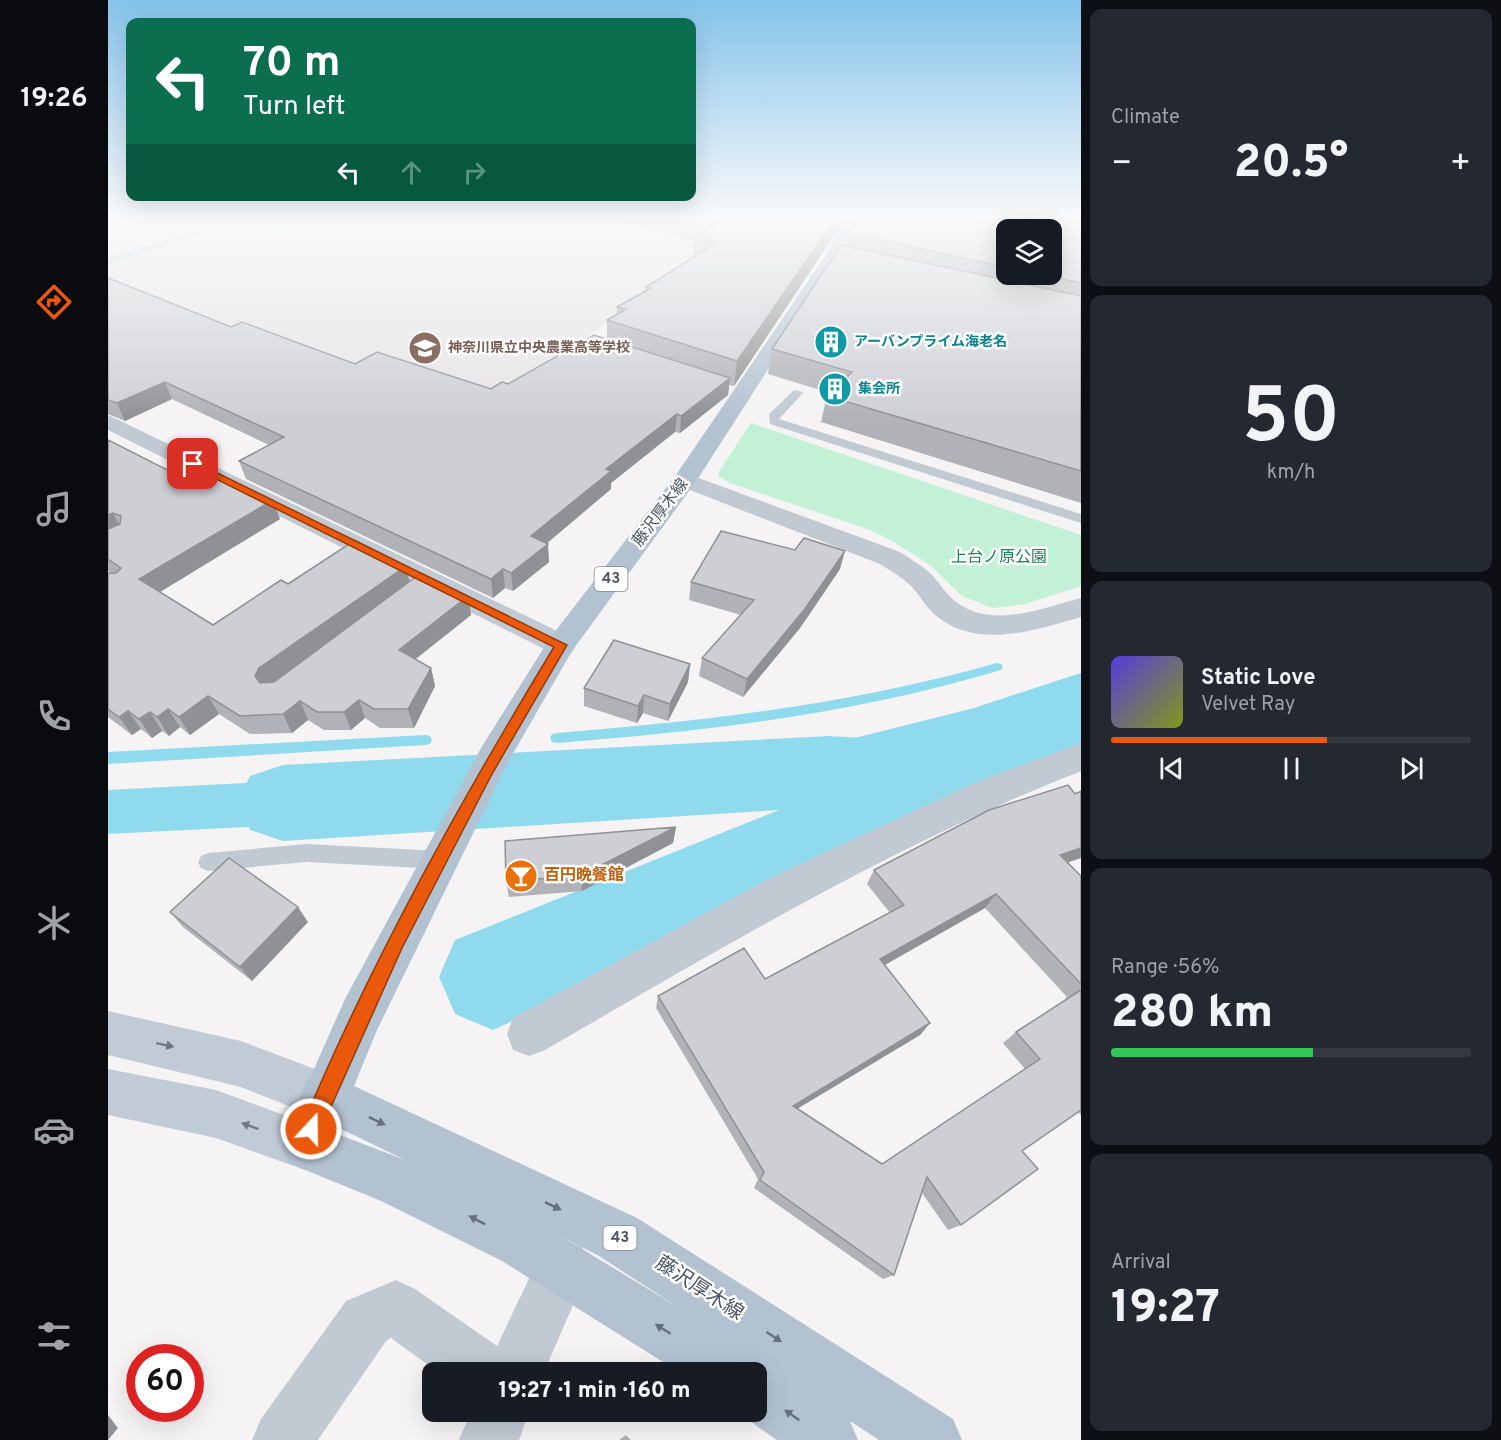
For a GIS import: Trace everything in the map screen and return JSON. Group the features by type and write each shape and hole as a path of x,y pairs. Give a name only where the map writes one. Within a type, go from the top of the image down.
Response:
{"main road":[{"name":"藤沢厚木線","path":"305,1146 324,1096 396,942 486,770 561,645 686,480 735,391 811,286"},
{"name":"藤沢厚木線","path":"324,1096 618,1237 932,1440"},
{"path":"305,1146 394,1181 462,1212 562,1266 715,1362"},
{"path":"767,1398 828,1440"}],"street":[{"path":"108,422 417,587 561,645"},
{"path":"686,480 890,558 919,578 945,607 962,619 985,627 1006,627 1081,607"},
{"path":"530,1034 782,892 987,793 1081,757"},
{"path":"108,1033 241,1064 324,1096"},
{"path":"108,1092 216,1114 305,1146"},
{"path":"519,1362 562,1266"},
{"path":"282,1440 366,1321 396,1308 471,1362"},
{"path":"489,1440 496,1422"}],"lane":[{"path":"798,392 773,417 774,421 1081,519"},
{"path":"208,862 307,853 447,848"}],"shaded area":[{"path":"122,286 668,286 457,415"}],"green space":[{"name":"上台ノ原公園","path":"751,423 1081,535 1081,586 1025,604 993,608 962,596 930,565 870,530 730,483 718,476 720,470"}],"water":[{"path":"1081,673 1081,735 930,794 865,828 827,793 795,753 974,708"}],"building":[{"path":"108,286 129,286 231,327 242,322 355,364 377,352 491,389 502,382 508,384 594,335 730,378 681,416 677,414 606,469 611,471 531,536 548,544 511,573 503,569 491,579 239,461 284,437 165,382 117,403 108,400"},
{"path":"789,286 737,361 607,320 626,309 617,307 651,288 646,287"},
{"path":"814,286 1035,286 1081,296 1081,471 827,396 852,372 772,349"},
{"path":"108,440 187,480 191,478 200,482 217,473 273,500 139,579 213,625 281,580 288,584 355,540 406,566 259,668 255,676 260,683 274,682 421,573 468,596 399,650 431,668 408,709 374,709 359,700 344,712 317,712 300,701 283,714 240,716 208,696 179,717 168,709 157,717 150,712 139,719 128,711 119,717 108,709 108,573 116,573 121,568 108,559 108,529 120,524 121,516 113,513 108,515"},
{"path":"721,531 795,550 804,538 845,551 804,610 747,679 702,658 754,600 691,582"},
{"path":"614,640 690,664 670,704 644,695 638,706 584,688"},
{"path":"1068,785 1075,794 1081,791 1081,848 1060,855 1081,876 1081,984 996,894 880,959 930,1023 793,1106 882,1164 1040,1059 1016,1032 1081,990 1081,1110 1022,1151 1038,1169 961,1225 927,1177 894,1275 760,1180 764,1172 658,996 744,948 765,979 904,905 874,870 989,810"},
{"path":"676,827 582,875 506,882 505,841"},
{"path":"229,858 298,907 240,967 170,912"}],"waterway":[{"path":"557,738 723,723 835,706 890,696 997,667"},
{"path":"922,777 1081,712"},
{"path":"108,758 425,740"},
{"path":"283,803 829,771 922,777"},
{"path":"493,977 856,820 922,777"},
{"path":"108,812 283,803"}],"place":[{"name":"アーバンプライム海老名","path":"831,342"},
{"name":"神奈川県立中央農業高等学校","path":"425,348"},
{"name":"集会所","path":"835,389"},
{"name":"百円晩餐館","path":"521,876"}],"route":[{"path":"193,464 561,645 486,770 396,942 324,1096 311,1129"}]}
